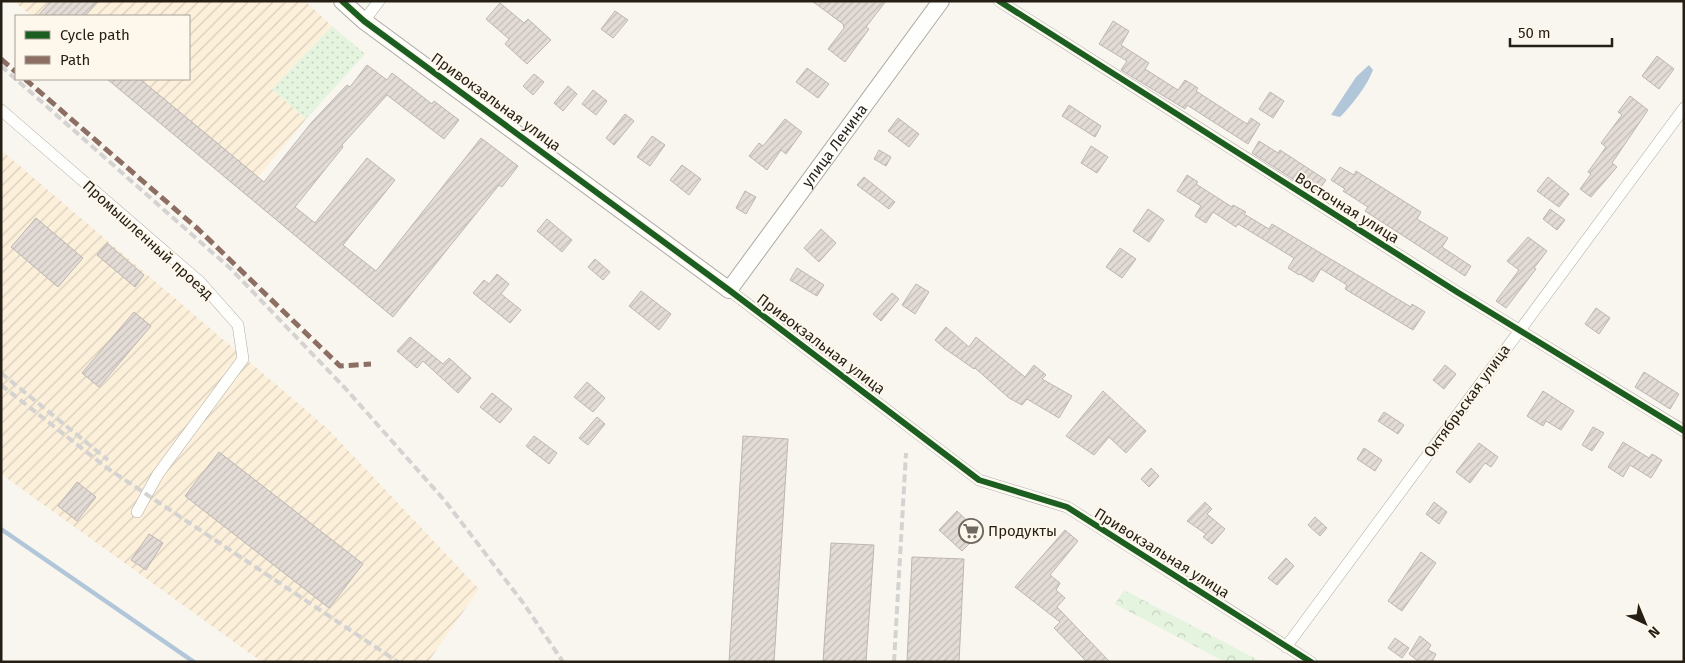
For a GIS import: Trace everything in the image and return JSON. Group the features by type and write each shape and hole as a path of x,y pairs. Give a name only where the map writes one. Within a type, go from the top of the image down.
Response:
{"street":[{"name":"Привокзальная улица","path":"342,1 364,21 729,290 980,480 1067,507 1311,662"},
{"path":"364,21 379,1"},
{"name":"улица Ленина","path":"729,290 941,1"},
{"name":"Восточная улица","path":"999,1 1519,330 1684,431"},
{"name":"Октябрьская улица","path":"1286,647 1684,108"},
{"name":"Промышленный проезд","path":"1,110 200,282 238,325 243,359 158,474 138,512"}],"shaded area":[{"path":"13,1 305,1 332,26 272,89 306,119 245,193 108,80 190,80 190,15 31,15"},
{"path":"1,150 327,428 479,589 428,662 262,662 1,474"}],"green space":[{"path":"332,26 365,54 306,119 272,89"},
{"path":"1124,590 1262,662 1225,662 1115,604"}],"water":[{"path":"1369,65 1373,70 1359,95 1340,117 1331,115 1356,77"}],"building":[{"path":"51,1 98,1 86,15 39,15"},
{"path":"812,1 886,1 866,27 869,29 845,62 828,49 844,28 843,24"},
{"path":"500,3 524,23 528,19 551,40 527,64 505,44 509,39 486,19"},
{"path":"615,11 628,20 613,38 601,29"},
{"path":"1113,21 1129,31 1121,45 1149,63 1145,69 1178,90 1185,80 1198,88 1196,91 1247,124 1251,118 1260,124 1248,144 1187,105 1185,109 1121,70 1127,61 1099,44"},
{"path":"1657,56 1674,69 1659,89 1642,76"},
{"path":"367,65 387,80 392,73 432,104 434,101 459,120 444,139 387,95 342,145 343,147 295,207 315,223 367,158 395,180 343,245 376,271 481,138 518,166 502,187 499,185 393,317 108,80 141,80 264,182 312,122 347,85 350,87"},
{"path":"807,68 829,84 818,98 796,82"},
{"path":"534,74 544,82 533,95 523,86"},
{"path":"568,86 577,94 563,111 554,103"},
{"path":"593,90 607,101 596,115 582,104"},
{"path":"1270,92 1284,101 1273,118 1259,109"},
{"path":"1630,96 1648,110 1612,163 1617,167 1591,197 1580,189 1591,174 1588,172 1606,147 1601,143 1622,115 1618,112"},
{"path":"1069,105 1101,126 1095,137 1062,116"},
{"path":"625,114 634,121 614,145 606,138"},
{"path":"898,118 919,134 909,147 888,131"},
{"path":"785,119 802,132 786,154 781,150 767,170 749,156 759,143 763,146"},
{"path":"652,136 665,145 650,166 637,157"},
{"path":"1259,141 1278,153 1280,150 1326,180 1318,191 1298,178 1296,181 1252,153"},
{"path":"1091,146 1108,157 1097,173 1081,163"},
{"path":"879,150 891,157 886,166 874,159"},
{"path":"682,165 701,179 689,195 670,180"},
{"path":"1340,167 1354,175 1356,171 1421,212 1417,219 1448,238 1442,247 1471,266 1465,276 1365,211 1368,207 1343,191 1345,189 1331,180"},
{"path":"1187,175 1198,182 1196,184 1232,207 1233,205 1246,212 1244,214 1269,229 1272,224 1411,307 1412,304 1425,312 1413,330 1345,289 1347,285 1321,269 1313,282 1299,275 1288,268 1294,258 1238,224 1236,227 1213,212 1206,223 1195,216 1201,206 1177,191"},
{"path":"864,177 895,202 889,209 857,185"},
{"path":"1548,177 1569,194 1559,207 1537,191"},
{"path":"745,191 756,197 746,214 736,208"},
{"path":"1148,209 1164,220 1149,242 1133,231"},
{"path":"1550,209 1565,220 1557,230 1543,219"},
{"path":"36,218 83,258 58,287 11,247"},
{"path":"547,219 572,240 562,252 537,231"},
{"path":"821,229 836,243 819,262 804,248"},
{"path":"1528,237 1547,251 1534,268 1536,269 1506,308 1496,301 1519,270 1507,261"},
{"path":"107,243 144,275 135,287 97,255"},
{"path":"1120,248 1136,259 1122,278 1106,267"},
{"path":"595,259 610,272 603,280 588,267"},
{"path":"797,268 824,285 817,296 790,280"},
{"path":"497,274 509,284 501,294 521,310 510,323 473,293 484,280 489,284"},
{"path":"916,284 929,292 915,314 902,305"},
{"path":"641,291 671,314 659,330 629,306"},
{"path":"892,293 899,299 881,321 873,314"},
{"path":"1596,308 1610,318 1599,334 1585,324"},
{"path":"134,312 151,326 99,387 82,373"},
{"path":"946,327 969,347 976,337 1025,377 1034,365 1046,375 1042,379 1072,396 1059,418 1027,399 1022,405 1009,398 975,368 944,348 935,340"},
{"path":"410,337 443,364 449,358 471,378 458,393 423,361 417,368 397,351"},
{"path":"1445,365 1456,374 1444,389 1433,380"},
{"path":"1644,372 1679,394 1670,409 1635,387"},
{"path":"587,382 605,398 593,412 574,397"},
{"path":"1103,391 1146,431 1126,453 1109,437 1094,455 1066,436"},
{"path":"1543,391 1574,411 1561,430 1546,421 1543,426 1527,416"},
{"path":"492,393 512,409 500,423 480,407"},
{"path":"1384,412 1404,425 1398,434 1378,421"},
{"path":"597,417 605,424 588,445 579,438"},
{"path":"1593,427 1604,433 1592,451 1582,445"},
{"path":"534,436 557,453 549,464 526,446"},
{"path":"743,436 788,439 774,662 729,662"},
{"path":"1623,442 1649,458 1652,454 1662,460 1651,478 1630,465 1623,477 1608,467"},
{"path":"1479,443 1498,457 1491,467 1485,463 1470,483 1456,472"},
{"path":"1364,448 1382,460 1375,471 1357,459"},
{"path":"219,452 363,564 329,608 185,496"},
{"path":"1151,468 1159,476 1149,487 1141,479"},
{"path":"77,482 96,497 77,521 58,506"},
{"path":"1205,502 1212,509 1207,514 1225,529 1212,544 1203,537 1206,534 1187,521"},
{"path":"1434,502 1447,512 1439,524 1426,514"},
{"path":"957,511 980,533 962,551 939,530"},
{"path":"1315,517 1327,528 1320,536 1308,525"},
{"path":"1065,530 1078,541 1050,575 1060,583 1056,590 1065,598 1057,607 1110,662 1087,662 1054,628 1060,622 1015,587"},
{"path":"149,534 163,543 146,570 131,560"},
{"path":"831,543 874,545 866,662 823,662"},
{"path":"1421,552 1436,563 1402,611 1388,601"},
{"path":"912,557 964,559 959,662 907,662"},
{"path":"1286,558 1294,566 1277,585 1268,578"},
{"path":"1420,636 1431,645 1428,650 1436,654 1432,662 1419,662 1409,654"},
{"path":"1395,638 1409,648 1402,658 1388,648"}],"waterway":[{"path":"1,529 194,662"}],"railway":[{"path":"1,66 15,78"},
{"path":"17,80 231,269 345,388 445,501 524,604 563,662"},
{"path":"1,373 108,460"},
{"path":"1,385 107,468 398,662"},
{"path":"894,662 906,453"}],"marked path":[{"path":"1,59 15,71"},
{"path":"26,80 198,229 340,366 371,364"}],"cycle path":[{"path":"342,1 364,21 729,290 979,480 1067,507 1311,662"},
{"path":"999,1 1457,292 1684,431"}],"place":[{"name":"Продукты","path":"971,531"}]}
